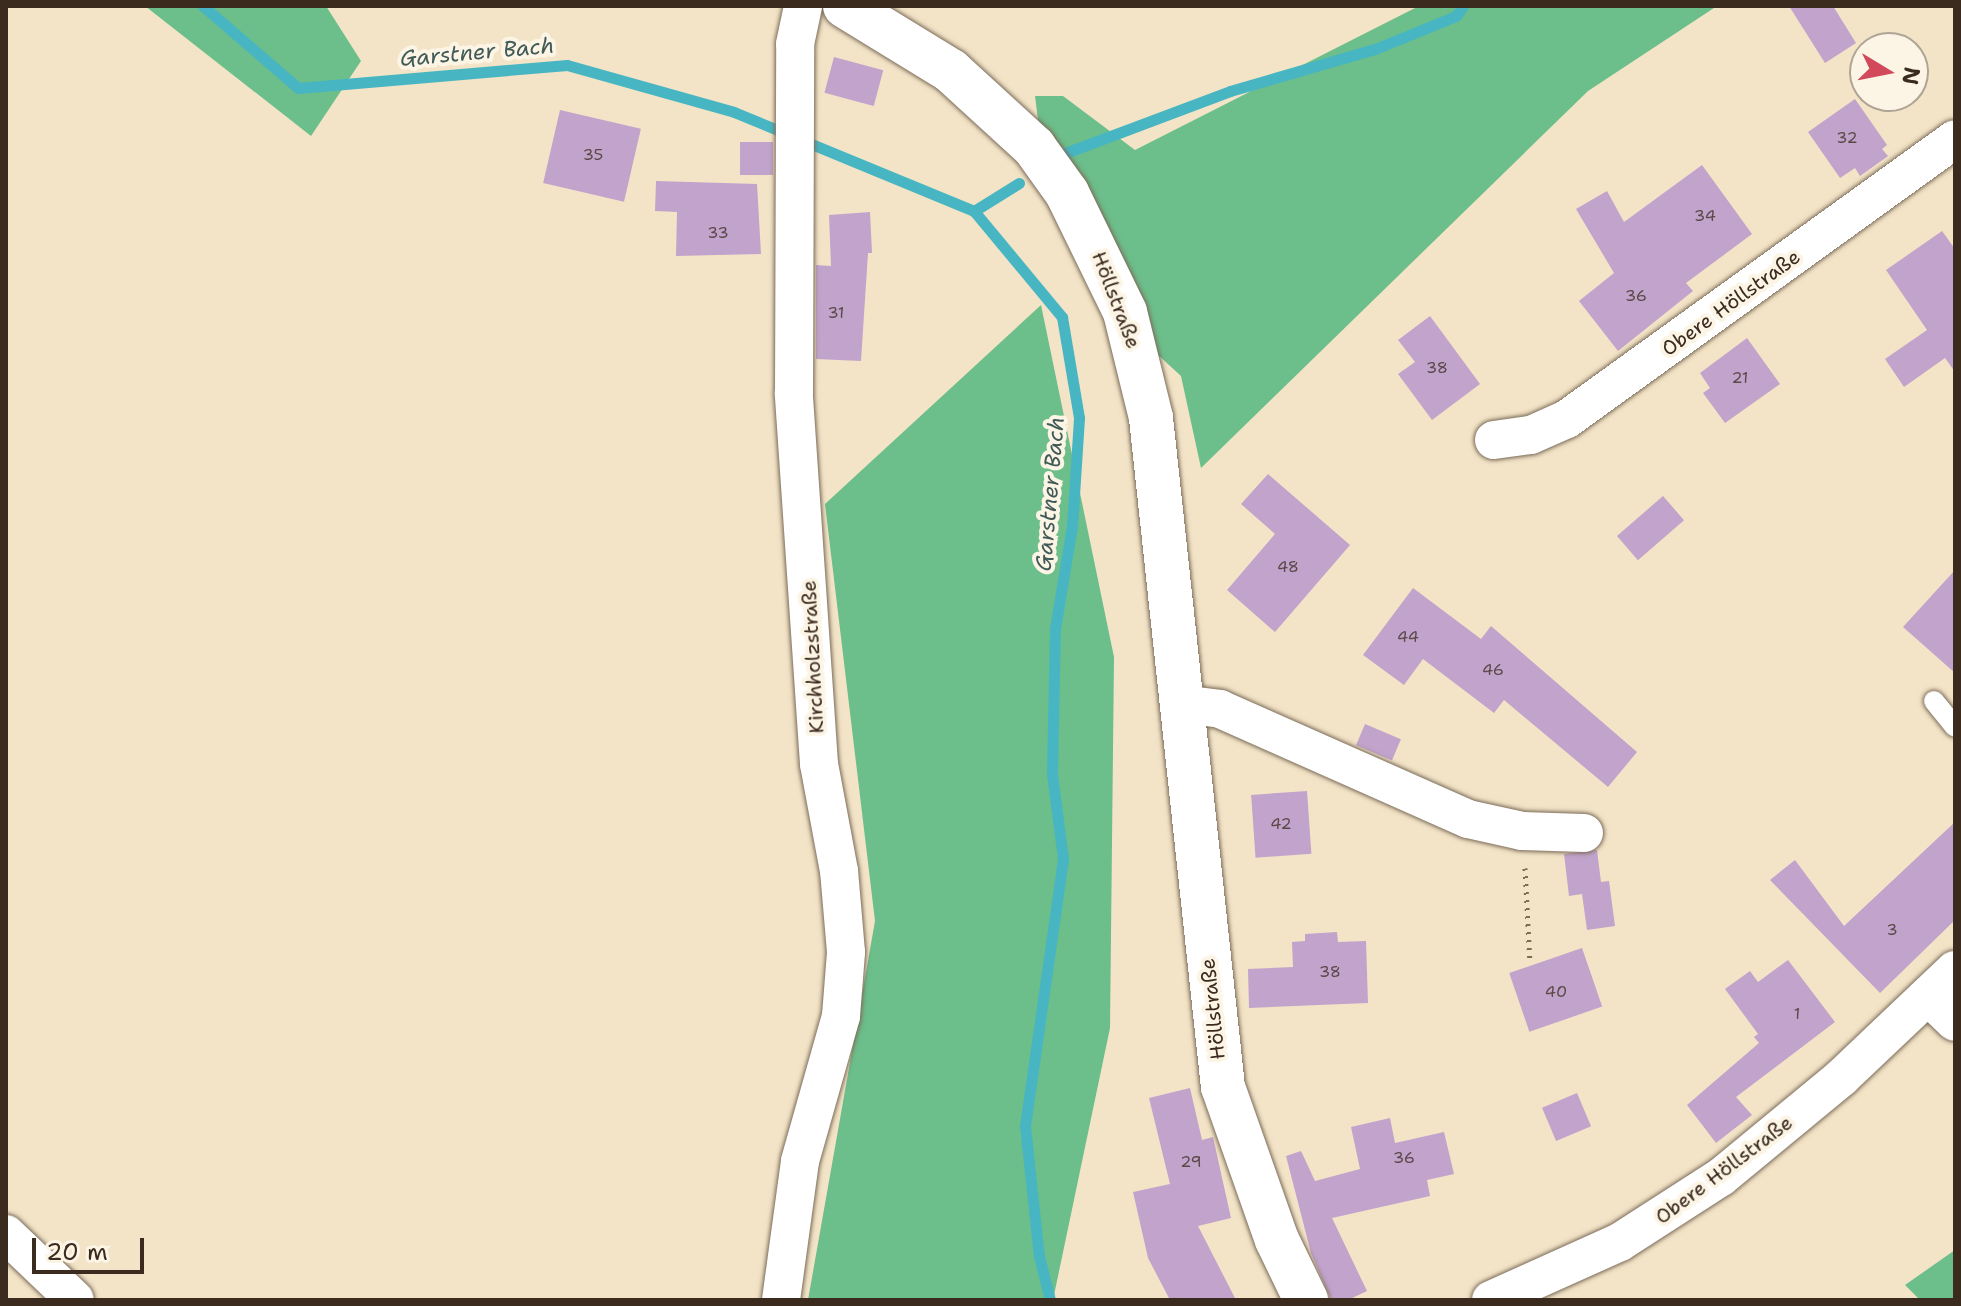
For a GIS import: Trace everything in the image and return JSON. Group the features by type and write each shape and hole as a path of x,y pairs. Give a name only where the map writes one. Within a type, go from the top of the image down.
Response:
{"street":[{"name":"Kirchholzstraße","path":"781,1300 800,1161 841,1016 846,952 839,871 819,764 794,393 795,86 803,6"},
{"name":"Höllstraße","path":"845,6 892,31 999,110 1067,193 1098,251 1125,312 1151,418 1223,1087 1277,1240 1306,1300"},
{"name":"Obere Höllstraße","path":"1494,440 1531,435 1567,419 1955,139"},
{"path":"1181,704 1220,709 1468,819 1522,831 1584,833"},
{"name":"Obere Höllstraße","path":"1491,1300 1620,1242 1684,1203 1773,1137 1942,983 1955,1022"},
{"path":"6,1234 75,1300"}],"lane":[{"path":"1934,701 1955,727"}],"path":[{"path":"1522,831 1530,962"}],"green space":[{"path":"145,6 326,6 361,61 311,136"},
{"path":"1419,6 1717,6 1588,91 1201,468 1181,376 1157,354 1092,199 1038,120 1035,96 1063,96 1135,150"},
{"path":"1041,305 1114,657 1110,1028 1053,1300 808,1300 875,921 825,504"},
{"path":"1955,1250 1955,1300 1920,1300 1905,1285"}],"building":[{"path":"1789,6 1833,6 1849,32 1849,48 1825,63"},
{"path":"834,57 883,70 874,106 824,93"},
{"path":"1849,103 1849,112 1864,112 1887,145 1882,149 1888,156 1860,176 1855,168 1840,178 1808,132"},
{"path":"560,110 641,129 624,202 543,183"},
{"path":"740,142 773,142 773,175 740,175"},
{"path":"1702,165 1752,234 1686,283 1693,291 1618,351 1579,301 1614,273 1576,209 1607,191 1624,222"},
{"path":"656,181 757,184 761,254 676,256 677,212 655,211"},
{"path":"870,212 872,253 868,253 861,361 816,359 816,265 831,266 829,215"},
{"path":"1942,231 1955,249 1955,372 1945,358 1904,387 1885,359 1927,330 1886,270"},
{"path":"1430,316 1480,384 1432,420 1398,374 1415,362 1398,340"},
{"path":"1747,338 1780,384 1725,423 1703,393 1710,388 1700,373"},
{"path":"1268,474 1350,545 1275,632 1227,590 1275,534 1241,504"},
{"path":"1663,496 1684,520 1638,560 1617,536"},
{"path":"1955,570 1955,673 1903,627"},
{"path":"1413,588 1481,639 1491,626 1637,752 1608,787 1504,700 1494,713 1423,659 1404,685 1363,655"},
{"path":"1365,724 1401,739 1392,760 1356,745"},
{"path":"1307,791 1311,854 1256,858 1251,795"},
{"path":"1955,822 1955,920 1880,993 1770,880 1795,860 1844,926"},
{"path":"1597,850 1601,882 1609,881 1615,926 1587,930 1582,894 1569,896 1564,854"},
{"path":"1337,932 1338,942 1366,941 1368,1003 1249,1008 1248,969 1293,967 1292,942 1305,941 1305,934"},
{"path":"1582,948 1602,1007 1529,1032 1509,973"},
{"path":"1788,960 1835,1022 1736,1097 1752,1115 1716,1143 1687,1105 1759,1043 1754,1037 1758,1034 1725,989 1750,971 1758,982"},
{"path":"1190,1088 1202,1140 1213,1137 1231,1218 1198,1226 1236,1300 1170,1300 1148,1258 1133,1192 1170,1184 1149,1098"},
{"path":"1577,1093 1591,1126 1556,1141 1542,1108"},
{"path":"1390,1118 1395,1143 1444,1132 1454,1174 1427,1180 1430,1196 1332,1218 1367,1291 1348,1300 1331,1300 1311,1253 1286,1156 1301,1151 1315,1181 1360,1169 1351,1127"}],"waterway":[{"name":"Garstner Bach","path":"203,6 298,88 567,65 734,112 974,211 1062,317 1079,418 1072,526 1055,629 1052,774 1063,859 1025,1126 1039,1256 1050,1300"},
{"path":"1068,152 1230,91 1375,49 1456,16 1463,6"},
{"path":"974,211 1019,183"}]}
